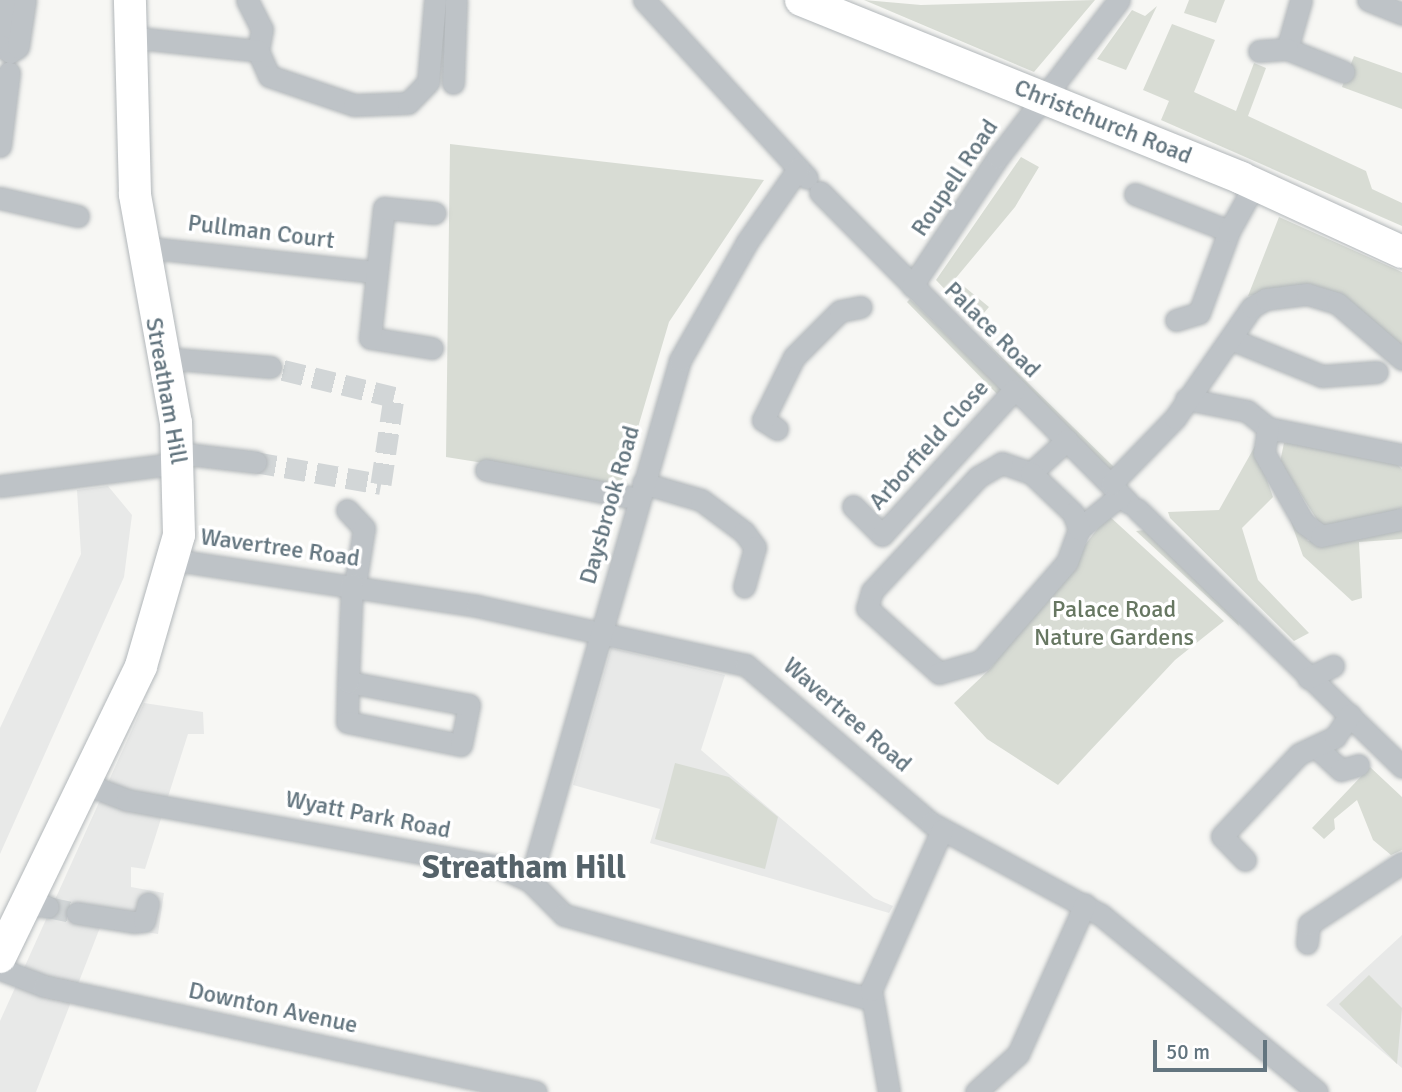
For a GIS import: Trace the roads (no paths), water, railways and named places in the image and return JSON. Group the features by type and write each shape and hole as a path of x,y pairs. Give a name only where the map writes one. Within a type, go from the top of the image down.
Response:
{"highway":[{"name":"Streatham Hill","path":"0,957 37,905 83,783 151,641 174,560 179,458 164,358 141,247 128,37 130,0"},
{"name":"Christchurch Road","path":"801,0 1044,96 1255,184 1402,251"}],"street":[{"path":"6,0 1,41 10,52 18,47 25,0"},
{"path":"247,0 262,29 258,51 269,76 354,105 408,103 428,82 435,0"},
{"path":"453,83 456,0"},
{"name":"Palace Road","path":"643,0 808,180 1014,390 1402,767"},
{"name":"Roupell Road","path":"912,286 1044,96 1119,0"},
{"path":"1287,49 1301,0"},
{"path":"1368,0 1402,13"},
{"path":"128,37 258,51"},
{"path":"1259,51 1287,49 1344,72"},
{"path":"0,146 9,73"},
{"name":"Daysbrook Road","path":"530,881 641,491 691,335 808,180"},
{"path":"1176,320 1199,313 1229,231 1255,184"},
{"path":"1135,194 1229,231"},
{"path":"0,198 79,216"},
{"path":"432,348 370,338 384,208 435,212"},
{"name":"Pullman Court","path":"141,247 376,272"},
{"path":"1079,529 1073,513 1031,473 1002,463 978,477 872,591 867,608 939,673 982,661 1067,562 1079,529 1125,497 1186,399 1233,340 1252,307 1307,294 1337,303 1402,359"},
{"path":"777,429 763,420 794,357 840,311 861,307"},
{"path":"1233,340 1322,376 1352,379 1377,372"},
{"path":"164,358 271,368"},
{"name":"Arborfield Close","path":"853,506 882,535 1014,390"},
{"path":"1186,399 1247,411 1268,428 1402,455"},
{"path":"1268,428 1264,453 1304,523 1321,536 1402,519"},
{"path":"1031,473 1067,440"},
{"path":"0,486 118,470 179,458 255,462"},
{"path":"485,470 701,500 744,532 755,548 744,587"},
{"path":"347,510 363,528 354,585 348,682 347,722 461,745 468,705 348,682"},
{"name":"Wavertree Road","path":"174,560 354,585 601,629 758,671 942,830 1085,904 1317,1092"},
{"path":"1308,678 1333,666"},
{"path":"1245,860 1223,836 1299,754 1335,737 1350,715"},
{"path":"1316,747 1341,770 1359,765"},
{"name":"Wyatt Park Road","path":"83,783 117,798 499,867 530,881 564,915 870,999"},
{"path":"888,1092 870,999 942,830"},
{"path":"1307,943 1309,924 1402,863"},
{"path":"77,914 144,921 148,903"},
{"path":"976,1092 1018,1054 1085,904"},
{"name":"Downton Avenue","path":"0,969 44,986 524,1091"}],"tunnel":[{"path":"255,462 381,484 394,397 271,367"},
{"path":"48,907 77,913"}],"district":[{"name":"Streatham Hill","path":"524,868"}],"park label":[{"name":"Palace Road Nature Gardens","path":"1114,624"}]}
